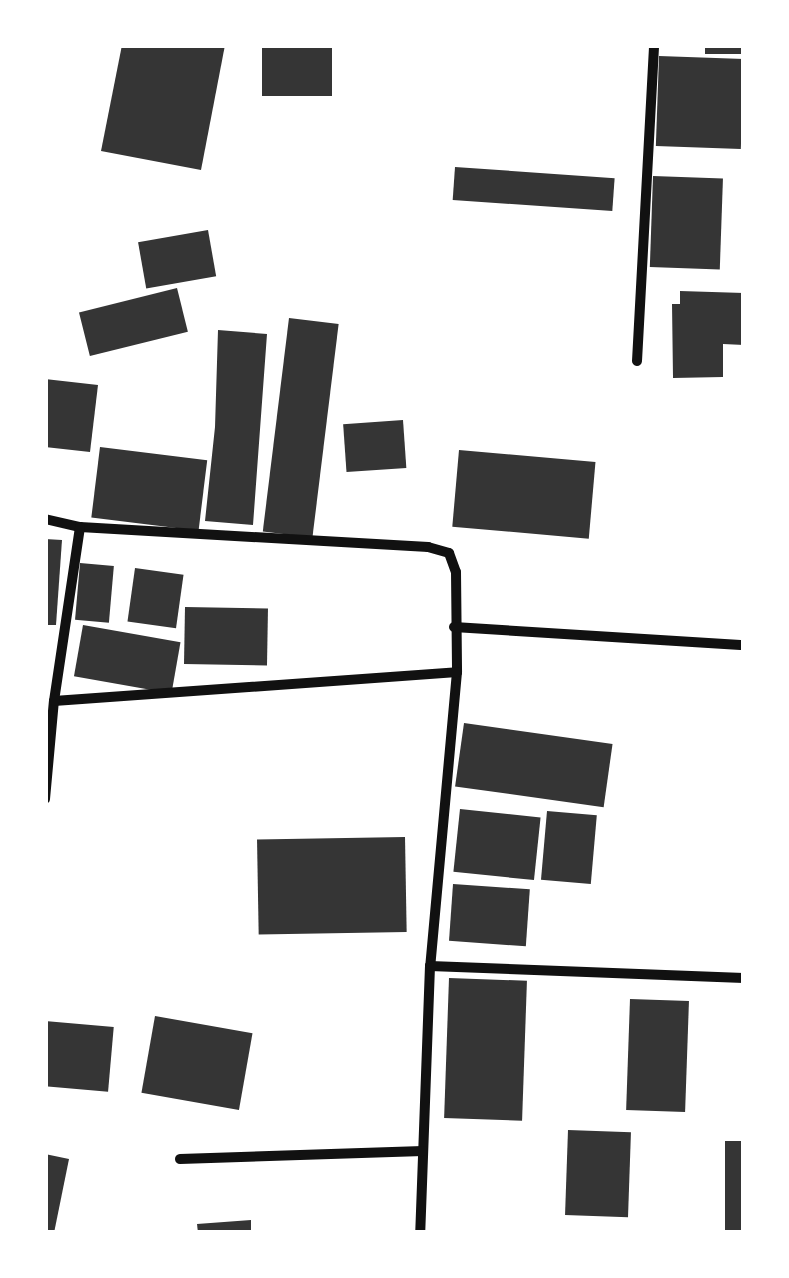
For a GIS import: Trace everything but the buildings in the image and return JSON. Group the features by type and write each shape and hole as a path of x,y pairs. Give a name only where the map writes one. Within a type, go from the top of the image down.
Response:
{"street":[{"path":"637,360 654,45"},
{"path":"45,519 80,527 428,547 449,553 456,572 457,672 430,966 420,1233"},
{"path":"45,799 54,702 80,527"},
{"path":"454,627 744,646"},
{"path":"54,702 457,672"},
{"path":"430,966 744,978"},
{"path":"180,1158 423,1151"}]}
